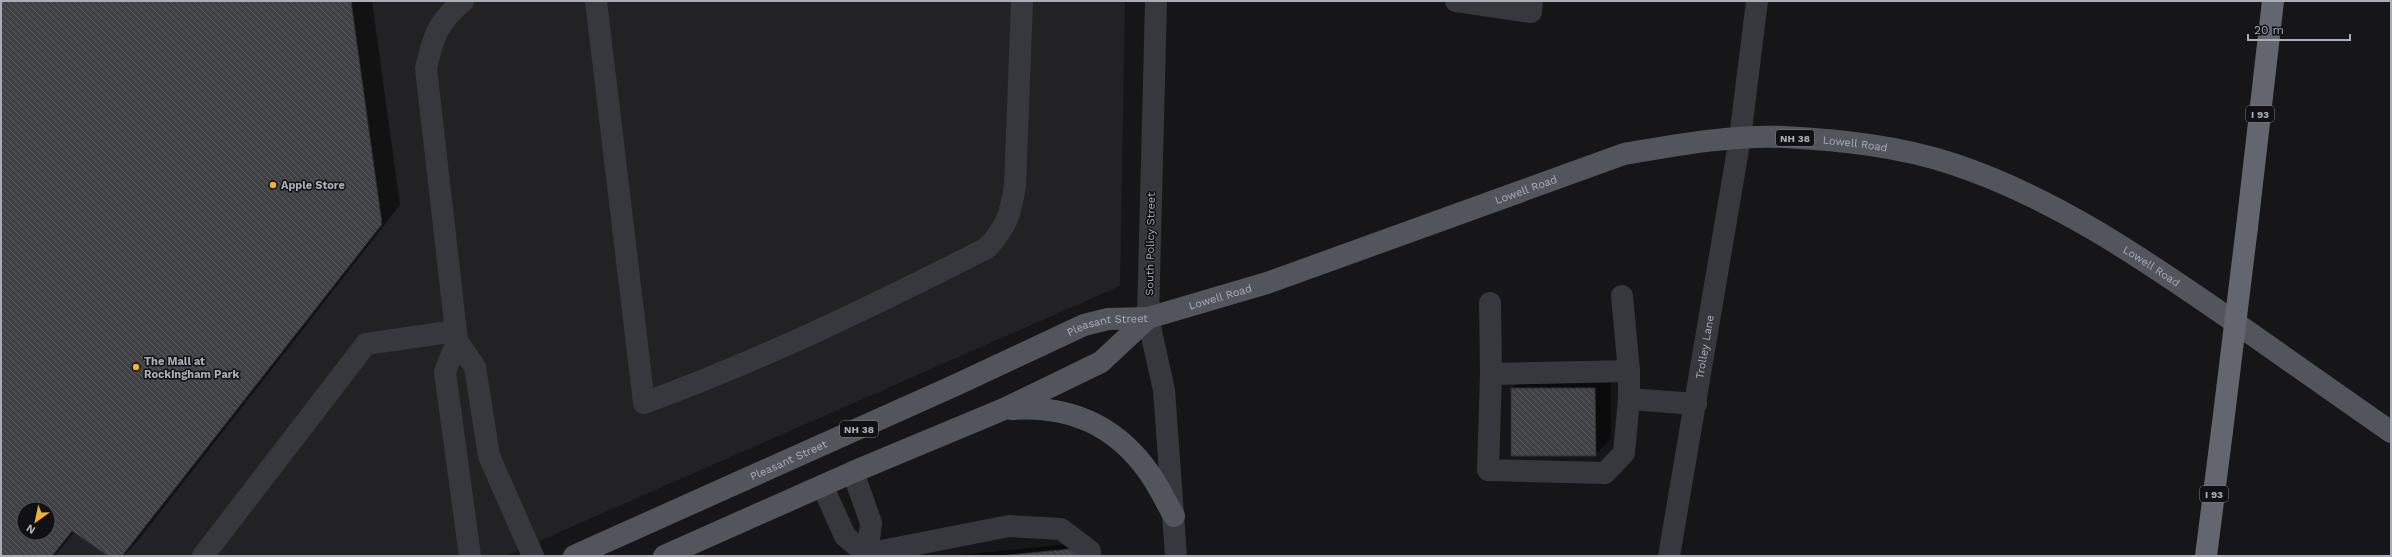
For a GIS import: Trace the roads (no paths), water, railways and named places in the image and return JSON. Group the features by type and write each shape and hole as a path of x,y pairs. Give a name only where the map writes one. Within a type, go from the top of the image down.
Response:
{"highway":[{"name":"I 93","path":"2206,556 2274,1"}],"main road":[{"name":"Lowell Road","path":"1148,318 1270,282 1624,154 1680,145 1740,138 1783,137 1822,140 1897,150 1951,164 2003,183 2053,207 2152,264 2391,432"},
{"name":"Pleasant Street","path":"664,556 823,487 853,472 1004,409 1100,362 1148,318"},
{"name":"Pleasant Street","path":"574,556 951,388 1084,324 1108,319 1148,318"},
{"path":"1004,409 1037,407 1073,414 1107,429 1131,450 1150,474 1174,516"}],"street":[{"path":"463,1 445,16 432,40 426,68 456,336 445,372 470,556"},
{"path":"596,1 644,403 740,366 830,325 987,248 1003,230 1011,210 1015,186 1022,1"},
{"name":"South Policy Street","path":"1156,1 1148,318 1164,390 1176,556"},
{"path":"1456,1 1531,12 1532,1"},
{"name":"Trolley Lane","path":"1670,556 1740,138 1757,1"},
{"path":"1490,303 1491,374 1488,470 1605,473 1624,453 1629,399 1629,371 1622,296"},
{"path":"203,556 366,344 456,336"},
{"path":"456,336 475,367 489,456 533,556"},
{"path":"1491,374 1629,371"},
{"path":"1629,399 1696,404"},
{"path":"853,472 871,523 866,555"},
{"path":"823,487 845,536 866,555"},
{"path":"866,555 1009,526 1061,529 1090,551 1090,556"}],"place":[{"name":"Apple Store","path":"273,185"},
{"name":"The Mall at Rockingham Park","path":"136,367"}]}
